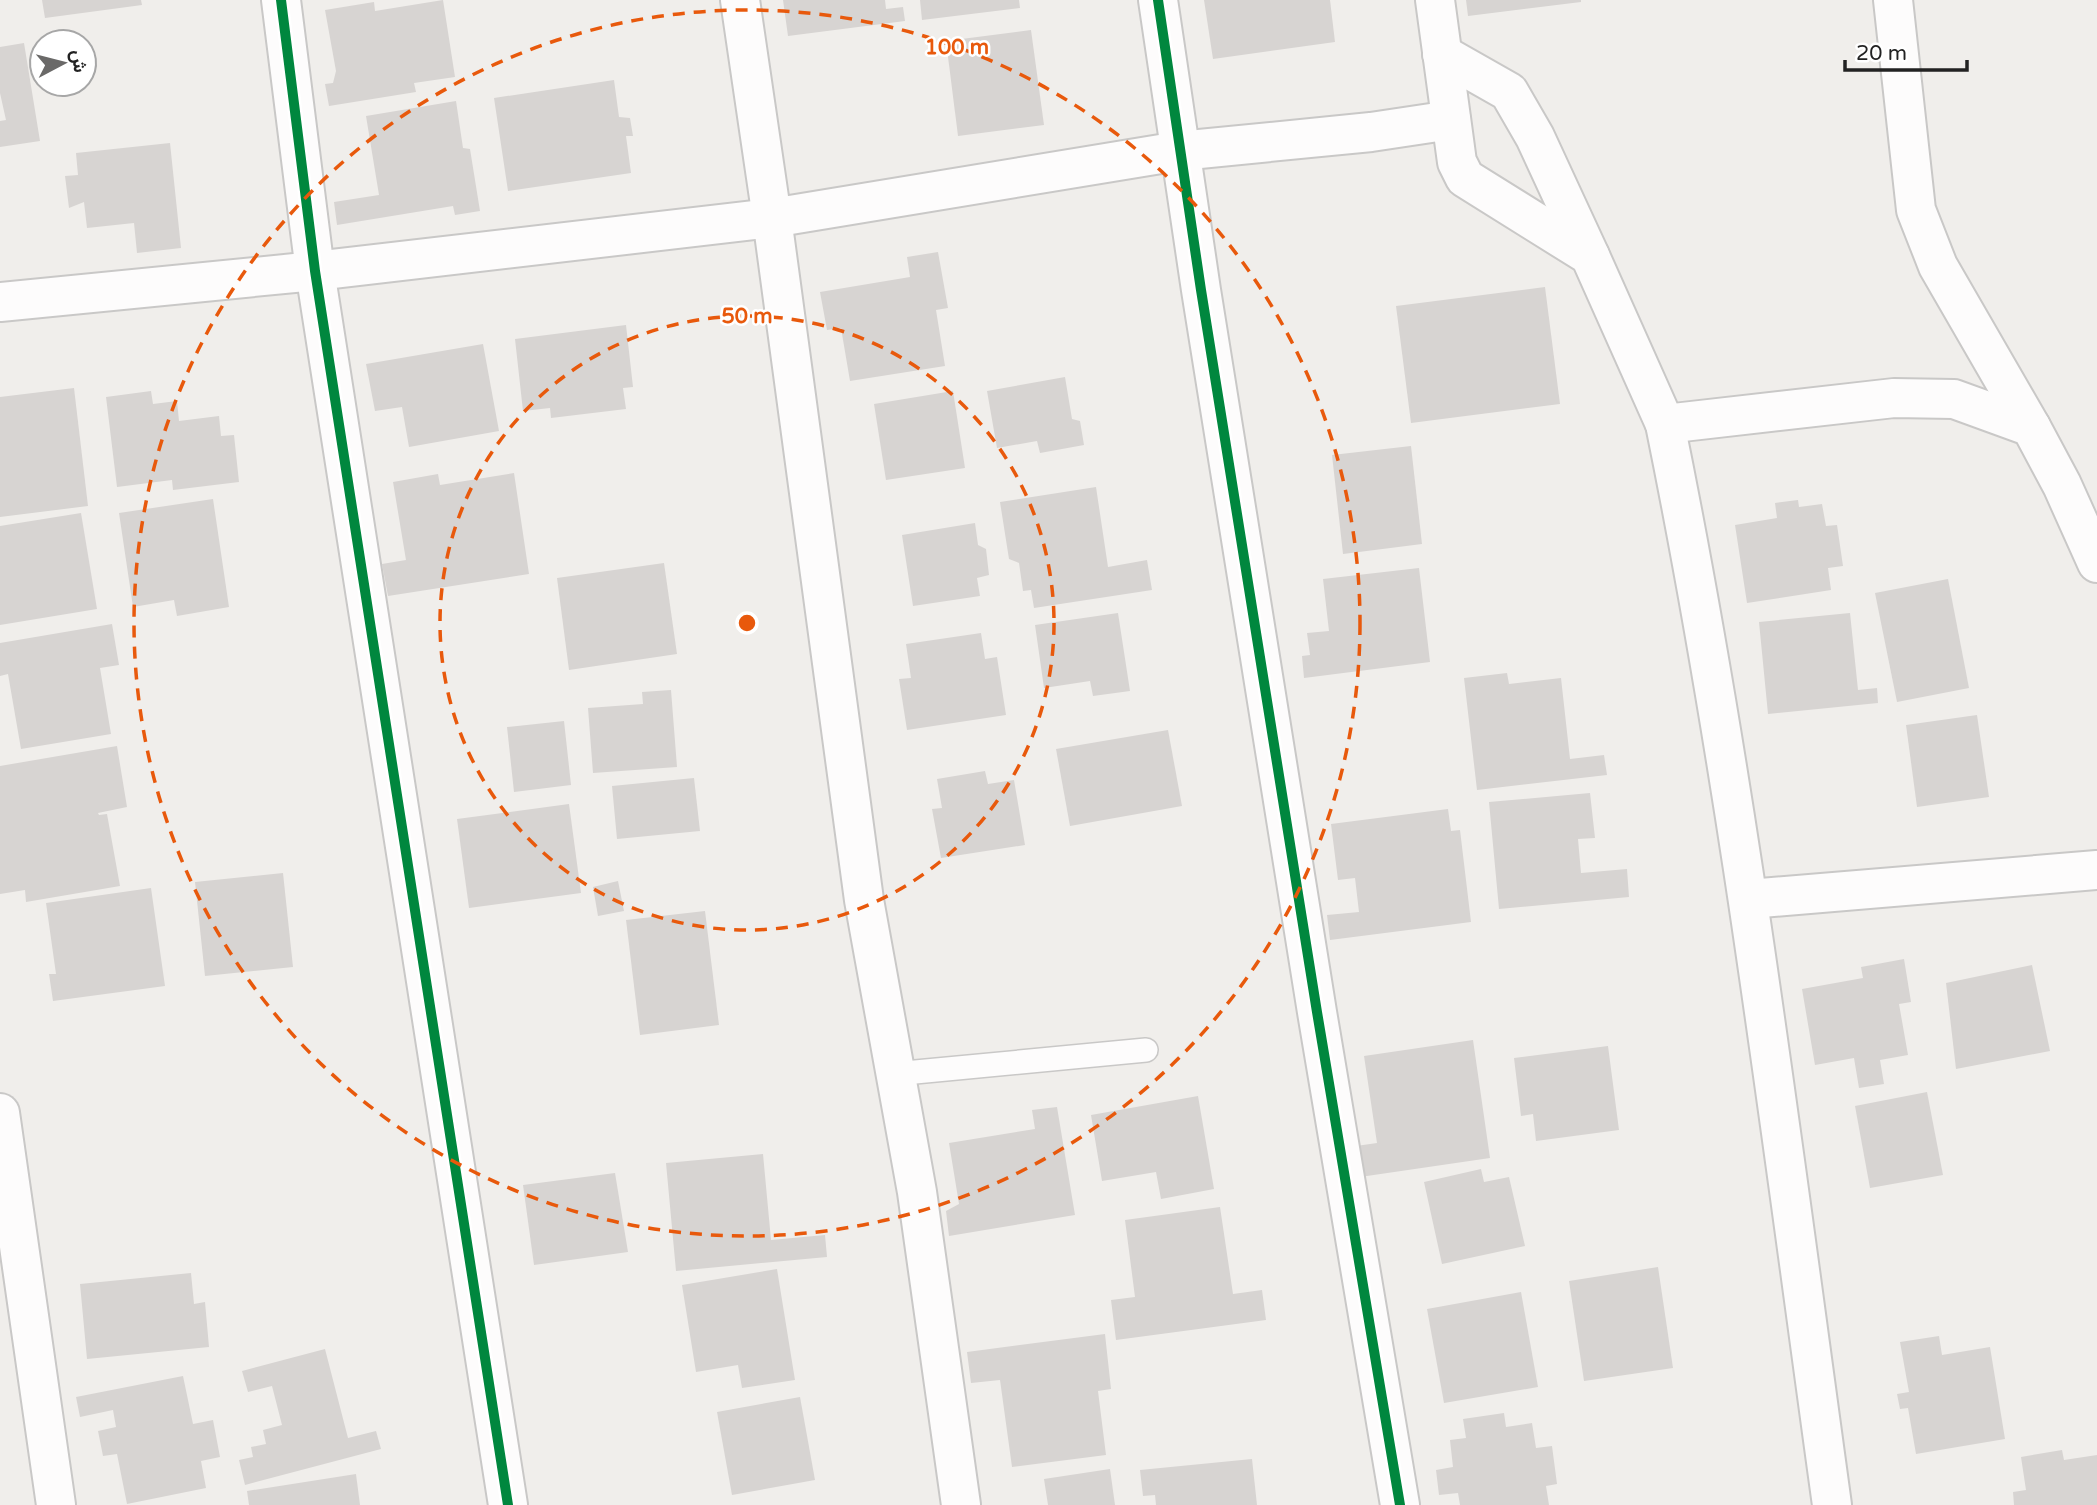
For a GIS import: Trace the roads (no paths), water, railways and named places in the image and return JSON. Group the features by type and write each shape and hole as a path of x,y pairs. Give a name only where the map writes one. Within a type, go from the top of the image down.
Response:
{"street":[{"path":"281,0 315,271 508,1505"},
{"path":"740,0 864,900 917,1192 961,1505"},
{"path":"1158,0 1179,151 1317,1012 1400,1505"},
{"path":"1435,0 1457,162 1465,178 1590,256"},
{"path":"1893,0 1916,210 1938,266 2031,427 2062,485 2097,563"},
{"path":"1442,54 1509,92 1535,138 1665,424 1692,558 1749,899 1832,1505"},
{"path":"0,302 315,271 772,218 1179,151 1359,133 1451,120"},
{"path":"1665,424 1894,398 1954,399 2031,427"},
{"path":"1749,899 2097,870"},
{"path":"0,1113 56,1505"}],"lane":[{"path":"894,1074 1146,1050"}]}
